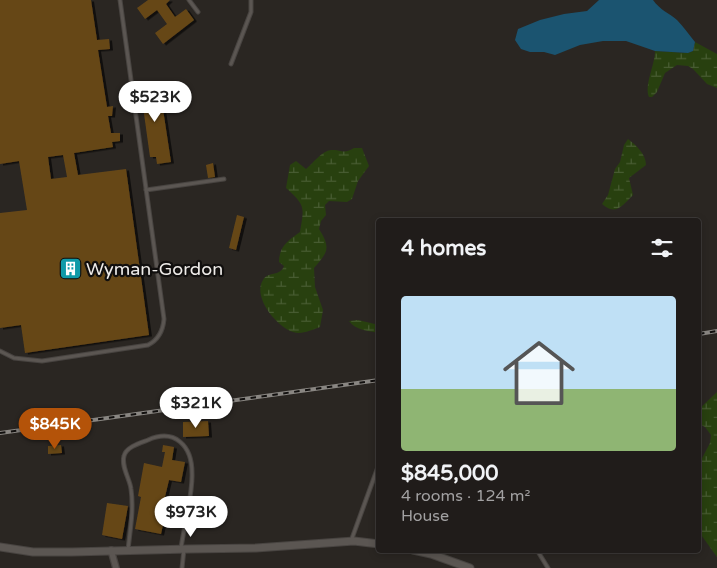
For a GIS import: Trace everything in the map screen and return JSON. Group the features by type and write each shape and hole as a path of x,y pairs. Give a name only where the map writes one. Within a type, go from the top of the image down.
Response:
{"street":[{"path":"0,547 33,552 256,548 351,541 376,544"},
{"path":"111,550 116,568"},
{"path":"428,553 470,568"}],"lane":[{"path":"0,351 14,358 42,361 148,345 162,332 164,319 120,0"},
{"path":"189,0 198,12"},
{"path":"231,64 251,12 251,0"},
{"path":"146,190 224,179"},
{"path":"128,550 133,506 131,488 124,466 124,456 128,449 152,438 174,437 180,441 187,452 192,466 182,549 182,568"},
{"path":"351,541 376,472"},
{"path":"539,553 548,568"}],"green space":[{"path":"695,42 717,54 717,88 707,84 688,66 677,65 665,73 657,92 652,97 649,97 648,87 655,51 688,53 693,51"},
{"path":"628,139 642,154 646,165 629,178 633,195 619,208 607,208 602,204 608,195 615,169 620,162 624,145"},
{"path":"362,148 369,166 358,181 352,199 347,202 329,201 325,205 326,215 321,221 319,229 326,245 325,254 314,268 315,287 323,310 320,327 303,333 296,333 287,329 274,318 263,303 260,287 265,277 280,272 284,266 279,262 279,256 285,244 300,232 302,207 286,188 290,165 296,161 306,169 328,151 344,151"},
{"path":"358,320 376,324 376,332 358,328 349,321"},
{"path":"717,392 717,557 701,535 701,460 710,443 711,435 701,425 701,407"}],"water":[{"path":"599,0 653,0 677,20 695,42 693,51 688,53 655,51 626,41 603,41 580,45 555,55 521,49 515,40 518,29 540,20 587,11"}],"building":[{"path":"0,0 91,0 97,40 109,39 110,49 98,50 107,107 113,106 112,116 108,116 111,133 120,133 120,141 112,142 113,147 74,153 78,175 126,169 149,335 25,353 21,325 0,328 0,213 27,210 19,161 0,164","holes":["63,155 67,177 51,179 48,157"]},
{"path":"148,0 170,0 166,4 175,17 186,9 194,20 163,44 155,33 167,24 157,10 145,19 137,8"},
{"path":"159,83 171,162 157,164 156,157 150,157 140,85"},
{"path":"213,163 215,177 208,178 206,165"},
{"path":"237,215 244,217 236,250 229,248"},
{"path":"208,421 209,436 183,437 183,422"},
{"path":"61,445 62,453 48,454 48,446"},
{"path":"163,445 174,447 172,460 185,462 181,482 169,480 164,501 168,502 161,534 135,529 141,497 138,496 144,463 162,467 165,452 162,452"},
{"path":"107,503 128,506 122,539 102,535"}],"railway":[{"path":"701,334 717,331"},
{"path":"0,433 376,380"}],"place":[{"name":"Wyman-Gordon","path":"70,269"}]}
